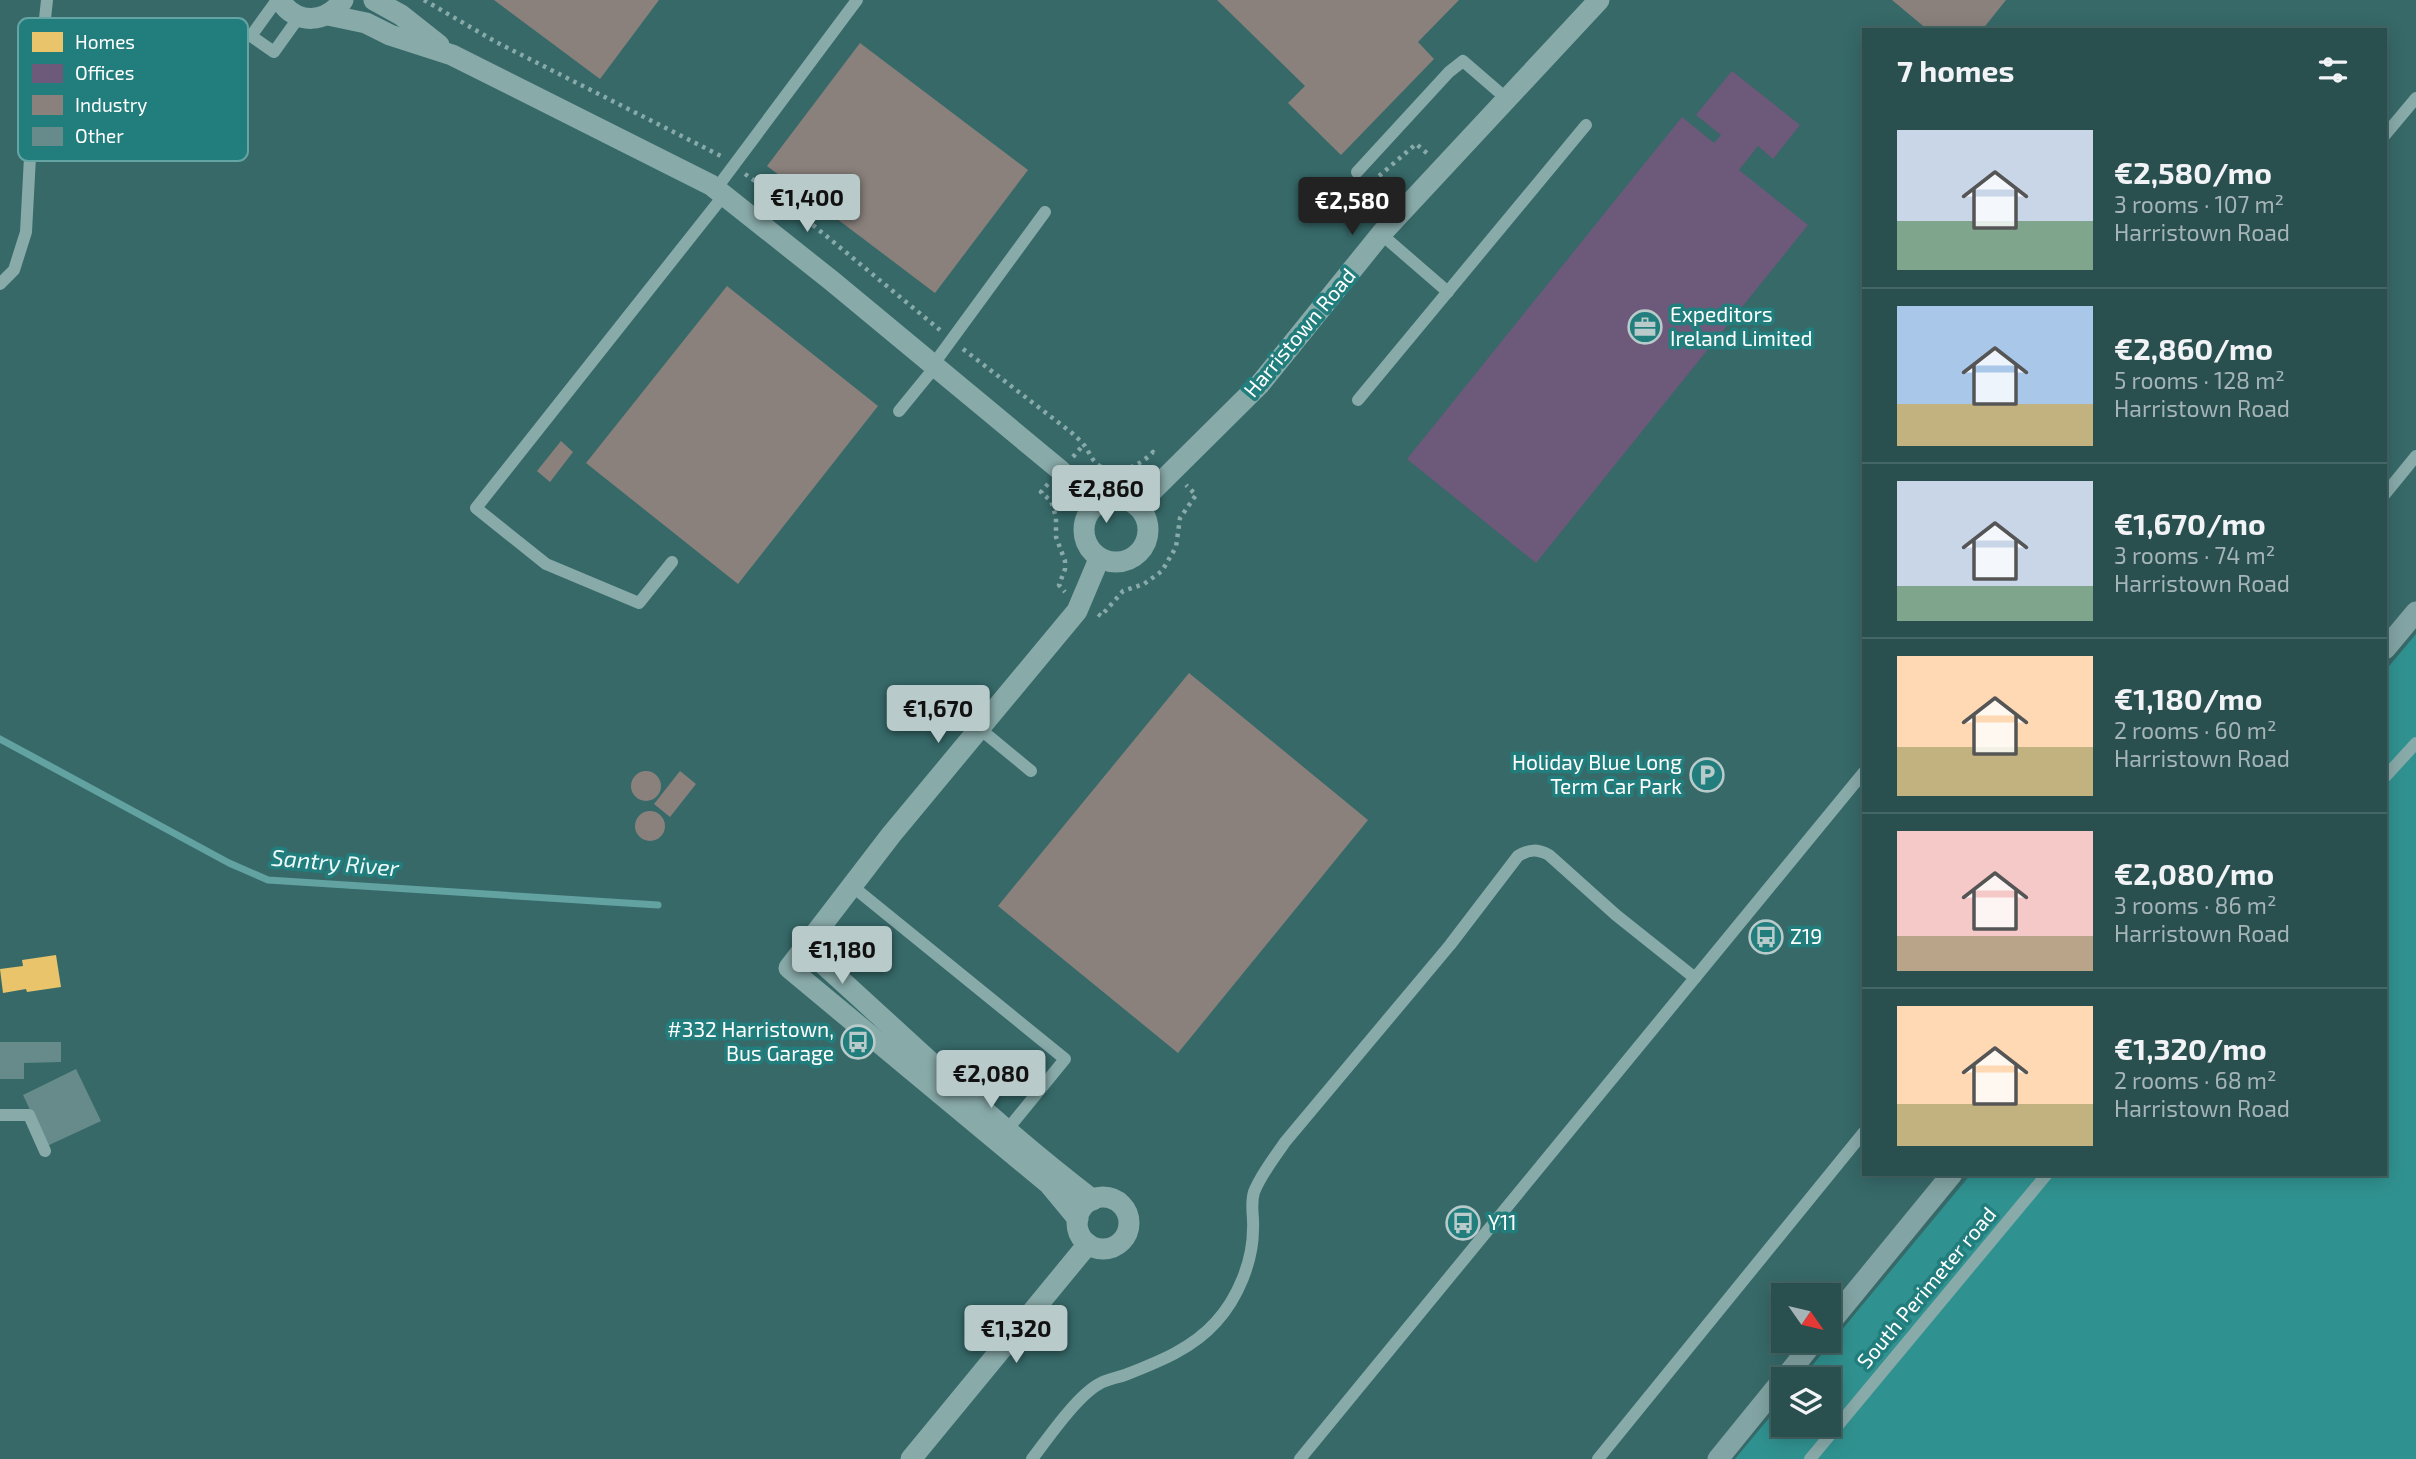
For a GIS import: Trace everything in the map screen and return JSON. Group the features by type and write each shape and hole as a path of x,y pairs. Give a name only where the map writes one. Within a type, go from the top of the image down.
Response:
{"main road":[{"path":"2387,647 2416,612"},
{"path":"1841,1309 1950,1176"},
{"path":"1793,1367 1804,1353"},
{"path":"1718,1459 1771,1394"}],"street":[{"path":"279,0 299,17 318,19 328,15 343,0"},
{"path":"374,0 401,16 452,55"},
{"name":"Harristown Road","path":"1138,506 1260,384 1381,234 1599,0"},
{"path":"328,15 366,23 390,35 452,55 720,192 1060,470 1093,506"},
{"path":"1112,497 1125,498 1138,506 1148,524 1144,547 1124,561 1111,562 1099,559 1091,553 1083,536 1086,516 1093,506 1112,497"},
{"path":"1078,1219 1049,1184 789,968 852,886 1077,611 1099,559"},
{"path":"804,947 937,1070 1093,1200"},
{"path":"1107,1198 1120,1204 1126,1211 1128,1228 1125,1236 1112,1247 1104,1249 1088,1244 1079,1233 1078,1219 1080,1211 1093,1200 1107,1198"},
{"path":"911,1459 1088,1244"}],"lane":[{"path":"45,18 47,0"},
{"path":"279,0 251,36 274,52 299,17"},
{"path":"671,562 639,603 546,564 476,508 720,192 857,0"},
{"path":"1357,172 1449,72 1463,61 1507,99"},
{"path":"2387,133 2416,98"},
{"path":"1358,400 1586,125"},
{"path":"0,284 14,270 26,232 30,161"},
{"path":"899,411 1045,212"},
{"path":"1381,234 1448,292"},
{"path":"2387,492 2416,456"},
{"path":"979,729 1031,771"},
{"path":"2387,775 2416,743"},
{"path":"1300,1459 1862,774"},
{"path":"1032,1459 1089,1390 1108,1379 1177,1354 1216,1321 1238,1286 1246,1267 1252,1248 1254,1225 1251,1208 1254,1192 1268,1167 1450,945 1518,856 1527,850 1538,850 1549,855 1616,915 1695,978"},
{"path":"852,886 1065,1059 1007,1130"},
{"path":"0,1115 29,1115 45,1151"},
{"path":"1598,1459 1862,1134"},
{"name":"South Perimeter road","path":"1810,1459 2045,1176"}],"path":[{"path":"424,0 496,42 723,158"},
{"path":"1370,187 1416,144 1444,167"},
{"path":"746,175 785,202 944,334"},
{"path":"959,346 1072,433 1084,444 1092,459 1106,468 1139,465 1153,452 1161,460"},
{"path":"1074,456 1084,444"},
{"path":"1048,484 1041,492 1051,501 1056,517 1056,537 1065,561 1059,585 1066,593"},
{"path":"1097,613 1101,616 1123,591 1152,579 1170,560 1176,547 1180,518 1196,495 1187,486"}],"shaded area":[{"path":"2416,634 2416,1459 1735,1459 1771,1416 1771,1437 1841,1437 1841,1367 1811,1367 1823,1353 1841,1353 1841,1331 1969,1176 2387,1176 2387,669"}],"building: Homes":[{"path":"56,955 61,987 3,993 0,969 23,966 22,960"}],"building: Offices":[{"path":"1732,71 1800,125 1773,159 1758,146 1739,170 1808,225 1536,563 1407,459 1682,117 1714,143 1721,135 1696,115"}],"building: Industry":[{"path":"494,0 659,0 600,79"},
{"path":"1217,0 1459,0 1418,42 1434,59 1341,155 1288,103 1305,86"},
{"path":"1892,0 2006,0 1984,28 1926,28"},
{"path":"860,43 1028,170 935,293 767,166"},
{"path":"727,286 878,406 738,584 586,463"},
{"path":"561,441 573,452 550,482 537,471"},
{"path":"1189,673 1368,820 1178,1053 998,906"},
{"path":"646,771 652,772 660,780 660,792 652,800 646,801 640,800 632,792 631,786 632,780 640,772"},
{"path":"680,771 696,784 670,817 654,804"},
{"path":"650,811 660,816 665,826 660,836 650,841 640,836 635,826 640,816"}],"building: Other":[{"path":"0,1042 61,1042 61,1062 24,1063 24,1079 0,1079"},
{"path":"76,1069 101,1121 47,1146 23,1095"}],"waterway":[{"name":"Santry River","path":"0,739 229,863 268,880 658,905"}],"place":[{"name":"Expeditors Ireland Limited","path":"1645,327"},
{"name":"Holiday Blue Long Term Car Park","path":"1707,775"},
{"name":"Z19","path":"1766,937"},
{"name":"#332 Harristown, Bus Garage","path":"858,1042"},
{"name":"Y11","path":"1463,1223"}]}
